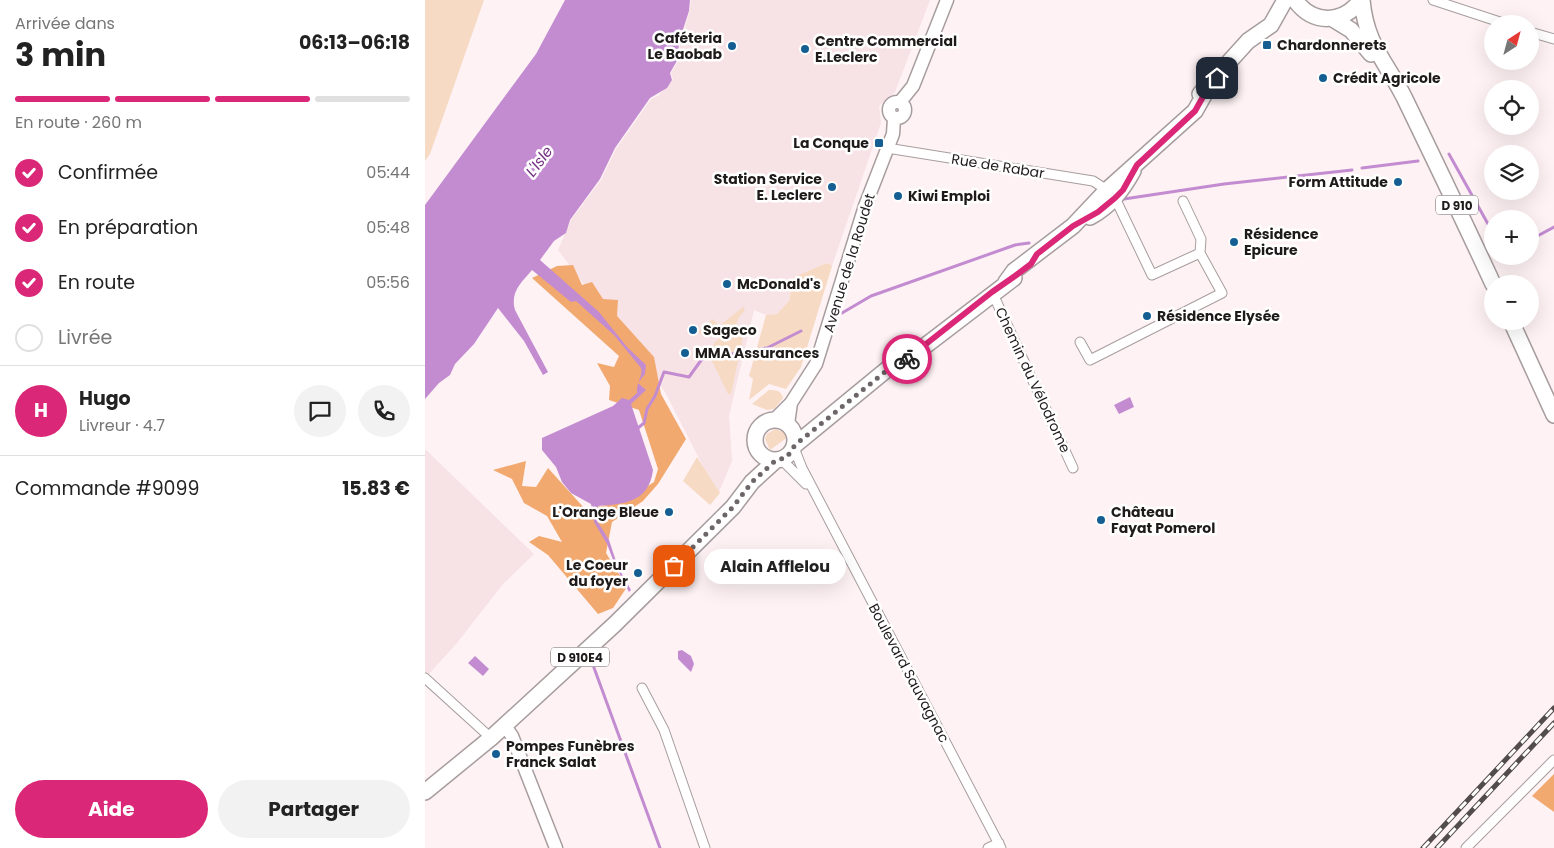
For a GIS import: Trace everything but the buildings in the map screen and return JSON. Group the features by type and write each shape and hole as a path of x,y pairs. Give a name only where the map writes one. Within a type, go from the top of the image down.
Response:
{"main road":[{"path":"789,433 845,404 896,363 908,359 992,292 1031,264 1037,254 1073,226 1098,212 1111,193 1156,145 1195,111 1208,88 1226,68 1243,57 1269,27 1285,0"},
{"path":"1295,0 1307,13 1315,17 1333,19 1349,13 1361,0"},
{"name":"D 910","path":"1361,0 1364,22 1375,50 1399,87 1489,275"},
{"path":"1269,27 1307,13"},
{"name":"D 910","path":"1333,19 1351,30 1366,47 1418,126"},
{"path":"1515,330 1554,414"},
{"path":"767,421 789,433 787,457 779,460 769,460 758,452 755,440 758,429 767,421"},
{"name":"D 910E4","path":"712,526 754,468 758,452"},
{"name":"D 910E4","path":"425,792 505,726 654,587 712,526 733,507 752,482 779,460"}],"street":[{"name":"Avenue de la Roudet","path":"789,433 791,403 816,364 865,206 893,134 894,118 889,114 889,108 894,102 899,102 913,86 947,0"},
{"path":"1433,0 1484,17"},
{"path":"1539,35 1554,39"},
{"name":"Rue de Rabar","path":"887,148 1093,182 1111,193"},
{"path":"1111,193 1152,275 1200,253"},
{"path":"1080,342 1090,360 1222,293 1200,253 1201,239 1183,201"},
{"name":"Chemin du Vélodrome","path":"992,292 1073,468"},
{"name":"Boulevard Sauvagnac","path":"789,433 802,468 1000,846"},
{"name":"Boulevard Sauvagnac","path":"779,460 817,497"},
{"path":"425,678 491,738"},
{"path":"642,688 664,730 705,848"},
{"path":"505,726 512,736 556,848"},
{"path":"1466,848 1554,760"},
{"path":"988,848 1000,846"}],"shaded area":[{"path":"425,0 484,0 430,154 425,161"},
{"path":"691,0 930,0 895,92 879,106 881,123 832,266 827,263 794,277 789,301 777,314 766,315 754,310 729,416 732,461 719,492 704,468 665,392 558,250 571,220 601,180 616,149 651,99 658,96 673,80 671,73 679,60 680,43 690,10"},
{"path":"827,263 832,266 801,367 786,389 769,384 749,400 753,379 749,376 766,315 777,314 789,301 794,277"},
{"path":"573,265 582,285 592,282 603,299 618,300 617,316 654,357 661,394 686,439 658,484 643,501 612,522 606,553 627,587 613,608 598,614 548,555 529,542 539,536 562,542 547,516 524,503 512,479 493,470 526,461 522,486 536,487 548,468 585,509 623,502 654,482 658,469 639,410 609,400 610,386 597,363 614,367 619,356 532,278 557,266"},
{"path":"743,307 745,310 739,317 735,328 717,329 704,337 698,332 713,319 719,326"},
{"path":"723,336 743,337 731,394 728,394 709,355 715,342"},
{"path":"769,390 778,391 783,398 774,409 767,410 752,404"},
{"path":"775,429 784,432 788,437 770,450 765,439 767,434"},
{"path":"425,449 534,554 503,584 457,643 428,675 425,672"},
{"path":"697,457 720,493 710,505 683,481"},
{"path":"1554,774 1554,812 1532,796"}],"water":[{"name":"L'Isle","path":"565,0 690,0 689,11 679,42 678,59 670,73 672,80 667,88 650,98 615,148 600,179 570,220 566,233 554,241 540,260 599,312 627,347 646,365 645,374 638,382 641,368 614,335 576,301 571,302 532,270 517,288 514,304 515,310 548,372 543,375 524,341 498,308 474,344 455,364 450,375 439,383 425,399 425,205 536,54"},
{"path":"638,383 646,390 631,404 653,470 651,481 641,495 626,502 598,506 596,513 597,521 609,540 618,567 631,590 629,592 607,544 594,522 591,504 571,493 562,482 556,467 542,450 542,438 613,406 622,398 629,400 637,393"},
{"path":"1130,397 1134,407 1119,414 1114,405"},
{"path":"682,650 691,656 694,664 691,672 678,659 678,651"},
{"path":"475,656 489,669 483,676 468,663"}],"waterway":[{"path":"1449,154 1484,217"},
{"path":"1362,168 1418,161"},
{"path":"1124,199 1224,184 1352,170"},
{"path":"1539,235 1554,227"},
{"path":"842,313 871,296 1015,245 1029,243"},
{"path":"638,428 644,423 647,409 655,396 664,372 689,377 702,359 767,348 801,331"},
{"path":"593,665 660,848"}],"railway":[{"path":"1423,848 1554,708"},
{"path":"1437,848 1554,723"}],"way so far":[{"path":"674,566 733,507 752,482 775,461 787,457 795,445 845,404 896,363 907,359"}],"place":[{"name":"Chardonnerets","path":"1267,45"},
{"name":"Caféteria Le Baobab","path":"732,46"},
{"name":"Centre Commercial E.Leclerc","path":"805,49"},
{"name":"Crédit Agricole","path":"1323,78"},
{"name":"La Conque","path":"879,143"},
{"name":"Form Attitude","path":"1398,182"},
{"name":"Station Service E. Leclerc","path":"832,187"},
{"name":"Kiwi Emploi","path":"898,196"},
{"name":"Résidence Epicure","path":"1234,242"},
{"name":"McDonald's","path":"727,284"},
{"name":"Résidence Elysée","path":"1147,316"},
{"name":"Sageco","path":"693,330"},
{"name":"MMA Assurances","path":"685,353"},
{"name":"L'Orange Bleue","path":"669,512"},
{"name":"Château Fayat Pomerol","path":"1101,520"},
{"name":"Alain Afflelou","path":"674,566"},
{"name":"Le Coeur du foyer","path":"638,573"},
{"name":"Pompes Funèbres Franck Salat","path":"496,754"}],"route":[{"path":"907,359 1031,264 1037,254 1073,226 1098,212 1115,198 1123,190 1137,165 1156,145 1195,111 1208,88 1217,78"}]}
